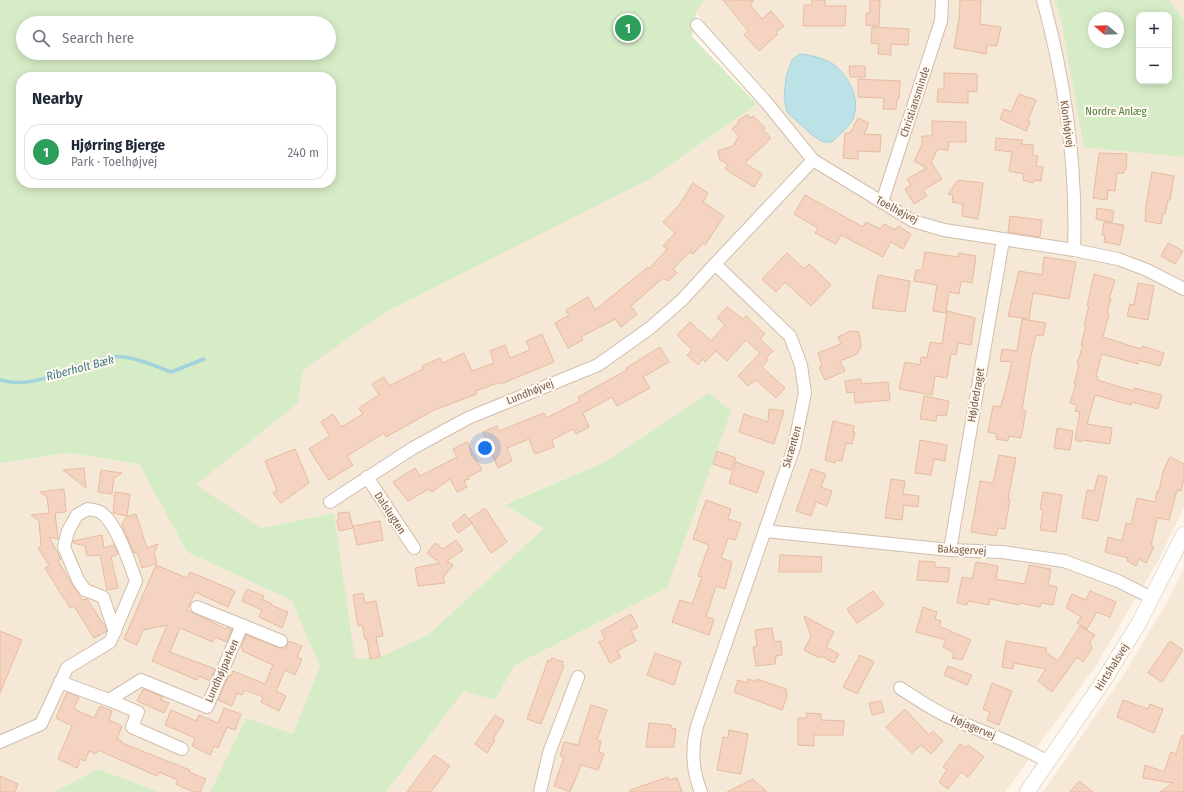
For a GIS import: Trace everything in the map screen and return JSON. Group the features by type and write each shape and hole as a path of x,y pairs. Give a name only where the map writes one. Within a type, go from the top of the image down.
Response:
{"street":[{"name":"Christiansminde","path":"882,202 941,22 942,0"},
{"name":"Klonhøjvej","path":"1043,0 1054,44 1071,146 1074,203 1074,250"},
{"name":"Toelhøjvej","path":"697,25 766,102 813,160 913,221 944,230 1074,250 1118,260 1147,270 1184,289"},
{"path":"715,264 813,160"},
{"name":"Højdedraget","path":"950,550 1003,240"},
{"name":"Lundhøjvej","path":"330,502 413,448 468,418 598,365 650,328 682,300 715,264"},
{"name":"Skrænten","path":"701,792 693,765 694,738 701,712 794,447 805,393 801,365 790,336 715,264"},
{"name":"Dalslugten","path":"367,477 414,548"},
{"path":"0,742 41,724 68,668 110,642 136,581 121,541 108,520 100,512 88,509 76,515 68,531 64,547 78,580 85,590 103,597 114,632"},
{"name":"Bakagervej","path":"765,532 950,550 1002,552 1064,561 1118,581 1152,598"},
{"name":"Hirtshalsvej","path":"1027,792 1102,683 1152,598 1184,534"},
{"name":"Lundhøjparken","path":"197,607 281,641"},
{"name":"Lundhøjparken","path":"109,700 141,680 207,707 242,625"},
{"path":"540,792 549,753 578,677"},
{"path":"60,682 138,712 132,728 182,748"},
{"name":"Højagervej","path":"900,688 925,705 951,719 1030,751 1048,762"}],"shaded area":[{"path":"704,0 1055,0 1062,24 1174,155 1184,157 1184,507 1157,563 1095,667 1005,792 386,792 464,691 495,700 515,665 667,588 649,432 605,462 505,504 544,528 428,635 378,658 355,660 334,513 261,528 195,485 298,403 303,370 386,312 650,179 770,95 696,13"},
{"path":"1169,0 1184,0 1184,20"},
{"path":"68,453 139,464 187,552 291,600 320,666 293,734 246,718 210,792 159,792 98,769 54,792 0,792 0,463"},
{"path":"1184,568 1184,792 1043,792 1123,676 1166,604"}],"green space":[{"path":"0,0 704,0 696,13 692,37 757,104 650,179 386,312 303,370 298,403 196,485 261,528 334,513 355,659 378,658 428,635 544,528 504,505 605,462 709,393 731,411 667,588 515,665 495,700 464,691 386,792 210,792 246,718 293,734 320,666 291,600 187,552 139,464 68,453 0,463"},
{"name":"Nordre Anlæg","path":"1055,0 1169,0 1184,20 1184,157 1084,147 1062,24"},
{"path":"98,769 159,792 54,792"}],"water":[{"path":"800,54 817,57 833,64 844,75 852,88 856,104 853,119 832,142 823,142 812,135 787,112 784,97 786,77 792,60"}],"building":[{"path":"723,0 754,0 750,5 762,19 771,11 784,26 776,32 778,34 759,51 744,35 748,31"},
{"path":"812,0 825,0 825,6 846,6 845,26 803,26 804,5 812,5"},
{"path":"870,0 880,0 879,26 866,25 866,13 870,13"},
{"path":"960,0 981,0 980,24 1001,27 997,46 987,45 986,54 954,48 959,19"},
{"path":"872,27 909,29 908,45 891,44 891,55 878,54 879,44 871,43"},
{"path":"849,66 865,66 865,77 850,77"},
{"path":"944,73 977,74 977,92 968,91 968,103 937,102 938,89 944,89"},
{"path":"858,79 900,81 899,99 897,99 896,109 883,109 884,98 858,97"},
{"path":"1019,94 1036,100 1026,131 1000,119 1004,109 1011,112"},
{"path":"747,115 751,118 753,116 765,128 763,130 771,138 745,163 762,174 754,187 725,169 728,164 720,160 718,151 733,146 739,136 732,129 739,122 738,120"},
{"path":"858,118 869,123 864,134 881,135 880,152 858,151 858,159 843,158 845,133 850,133"},
{"path":"932,121 966,122 966,142 949,142 948,150 938,149 931,162 942,179 923,190 927,196 914,204 905,189 911,185 907,179 927,168 914,161 922,145 922,136 932,136"},
{"path":"996,138 1023,140 1021,144 1033,145 1033,155 1038,156 1036,166 1043,167 1041,181 1034,180 1033,183 1023,180 1024,174 1009,171 1012,152 995,150"},
{"path":"1099,153 1127,154 1126,170 1124,170 1124,173 1117,173 1115,191 1108,190 1107,200 1093,198"},
{"path":"1152,172 1174,176 1170,200 1168,200 1161,224 1145,221 1145,211"},
{"path":"958,180 983,183 978,219 962,216 963,204 952,202 953,195 948,194"},
{"path":"693,183 708,193 703,202 724,216 705,245 703,243 693,254 690,252 673,269 677,273 668,281 663,278 631,306 637,314 621,327 615,319 581,337 583,340 568,348 555,323 569,315 566,310 588,297 595,310 648,267 649,269 667,249 663,246 675,233 663,222 680,204"},
{"path":"805,195 863,227 866,222 880,229 884,224 895,230 898,226 911,234 903,249 891,242 883,257 841,235 836,244 815,233 818,228 794,214"},
{"path":"1097,208 1114,211 1112,222 1096,219"},
{"path":"1010,216 1042,220 1040,237 1008,232"},
{"path":"1104,222 1124,225 1120,245 1104,242 1105,235 1102,235"},
{"path":"1168,243 1183,251 1175,264 1161,256"},
{"path":"925,252 958,257 959,253 976,256 972,283 961,281 959,294 949,292 946,313 933,311 937,285 914,281 916,270 922,270"},
{"path":"787,253 804,269 809,264 831,285 811,306 785,282 776,292 762,279"},
{"path":"1044,257 1076,262 1069,299 1033,293 1029,319 1008,316 1019,271 1042,275"},
{"path":"1094,274 1115,280 1109,299 1111,299 1107,313 1109,314 1103,337 1141,349 1142,346 1164,353 1160,366 1138,360 1138,364 1102,354 1096,376 1098,377 1097,380 1134,391 1134,388 1162,395 1158,409 1132,402 1131,405 1095,395 1087,424 1112,428 1110,444 1082,440 1081,442 1075,440 1080,412 1075,411 1077,405 1070,403 1076,384 1074,384 1079,365 1077,364 1083,345 1081,345 1086,326 1084,325 1089,306 1087,306"},
{"path":"878,275 910,281 905,312 872,308"},
{"path":"1138,283 1154,286 1148,320 1127,316 1130,304 1134,305"},
{"path":"727,307 743,319 746,316 765,334 760,339 773,351 766,358 768,360 762,367 785,388 776,398 756,380 748,386 738,376 760,353 746,340 727,361 716,351 705,362 703,359 698,365 687,355 692,350 677,335 690,322 711,341 725,325 717,318"},
{"path":"947,311 975,318 971,345 958,343 956,355 951,354 947,378 935,376 932,395 899,389 905,362 920,365 921,357 927,358 930,342 942,344"},
{"path":"1022,319 1046,323 1043,336 1036,335 1031,356 1022,410 1026,411 1021,438 1009,436 1008,441 996,439 997,434 988,432 993,406 1001,407 1012,362 1000,361 1002,349 1017,351"},
{"path":"851,331 859,332 861,346 857,354 840,361 845,371 825,380 819,367 822,366 818,353 841,344 838,337"},
{"path":"542,334 554,362 501,384 500,382 476,391 477,394 434,410 386,437 384,433 347,456 353,465 329,480 309,449 330,436 321,422 333,414 341,427 363,414 359,408 379,395 372,384 384,377 389,386 423,369 422,366 440,358 443,363 464,353 472,371 494,363 490,351 505,345 510,358 530,350 526,341"},
{"path":"660,347 669,362 643,377 650,388 617,406 612,397 583,413 589,427 576,434 573,429 552,440 554,447 535,454 529,439 507,448 512,461 498,468 483,432 497,426 499,431 544,413 546,418 580,401 578,397 627,370 626,368"},
{"path":"861,379 861,384 888,382 890,400 855,403 854,392 847,393 845,381"},
{"path":"924,396 949,401 946,416 937,415 936,421 920,419"},
{"path":"769,409 784,411 774,444 739,432 744,414 768,422"},
{"path":"833,421 854,426 853,432 855,432 852,444 846,443 842,461 835,460 835,463 825,460"},
{"path":"1057,428 1073,431 1070,450 1054,448"},
{"path":"920,440 947,445 945,461 934,459 931,475 915,473"},
{"path":"467,442 482,470 468,477 469,479 464,481 467,487 457,492 450,479 432,492 429,489 408,501 393,482 415,468 420,476 457,457 453,449"},
{"path":"295,449 309,483 281,503 273,493 277,490 265,461"},
{"path":"717,451 736,458 731,470 713,464"},
{"path":"999,455 1016,458 1008,499 1010,499 1005,529 998,528 996,536 971,532 980,481 993,483"},
{"path":"1170,457 1184,464 1184,478 1181,491 1177,490 1169,520 1157,518 1151,546 1154,547 1146,563 1139,559 1136,566 1127,561 1128,558 1105,552 1108,537 1122,541 1126,523 1131,524 1137,498 1155,502 1163,471"},
{"path":"736,462 764,472 757,493 729,483"},
{"path":"84,468 86,488 63,470"},
{"path":"811,469 826,474 821,487 832,491 827,506 816,502 811,516 796,511"},
{"path":"101,470 122,473 114,478 112,494 98,492"},
{"path":"1098,475 1107,477 1098,521 1082,518 1087,490 1094,491"},
{"path":"891,479 905,481 903,494 919,496 918,507 904,505 902,520 885,518"},
{"path":"64,489 66,512 55,513 58,539 49,537 61,559 58,561 82,600 87,599 106,628 107,631 94,638 74,606 70,608 45,568 49,565 38,548 41,546 39,521 31,515 49,513 47,497 40,492"},
{"path":"115,492 130,494 127,516 113,513"},
{"path":"1043,492 1062,495 1056,532 1040,530 1043,510 1040,509"},
{"path":"706,500 731,509 728,519 741,523 735,540 728,538 721,558 732,562 725,589 716,586 706,617 714,619 709,635 672,622 680,600 692,604 702,577 698,576 709,545 693,539"},
{"path":"485,508 507,542 491,553 469,519"},
{"path":"349,512 353,528 339,531 337,520 339,519 338,513"},
{"path":"136,514 147,548 158,544 154,553 157,563 142,568 137,552 134,553 122,525 126,517"},
{"path":"465,514 472,523 458,533 452,524"},
{"path":"380,521 383,540 357,545 353,526"},
{"path":"102,535 104,548 114,545 118,554 111,557 118,588 107,590 100,555 87,556 85,546 73,543 73,541"},
{"path":"456,540 463,550 447,561 453,565 443,578 445,583 418,586 415,568 440,563 427,553 435,543 443,549"},
{"path":"780,555 822,557 821,572 779,572"},
{"path":"919,561 935,562 935,567 950,568 948,582 917,580"},
{"path":"976,562 998,566 996,579 1025,584 1029,565 1051,569 1048,585 1057,587 1053,605 1041,603 1040,607 1020,603 1019,605 990,599 989,605 968,601 967,605 957,603 962,577 972,579"},
{"path":"156,565 187,578 190,572 235,591 228,607 195,592 187,610 226,629 227,627 232,629 227,642 215,637 213,642 180,628 170,652 215,669 210,681 199,676 197,680 152,661 167,625 143,630 137,645 124,639"},
{"path":"247,589 264,596 262,599 272,604 271,605 288,612 282,628 259,617 262,610 242,601"},
{"path":"873,591 884,605 857,623 847,609"},
{"path":"1090,591 1116,602 1110,617 1097,612 1087,629 1077,623 1081,617 1066,608 1072,594 1086,600"},
{"path":"363,593 365,603 376,601 383,636 376,637 380,657 370,659 367,639 365,639 362,625 358,626 353,595"},
{"path":"923,607 937,612 935,619 941,621 939,626 971,640 962,660 952,658 954,653 943,647 946,640 916,632"},
{"path":"631,614 638,627 631,631 636,641 617,651 621,657 610,663 599,642 605,639 601,631"},
{"path":"804,616 834,632 826,647 839,654 834,663 821,656 819,658 804,650 811,636"},
{"path":"1080,626 1095,635 1090,642 1092,649 1083,662 1077,657 1052,692 1038,681 1046,669 1014,663 1013,669 1002,667 1006,641 1046,648 1046,652 1058,661"},
{"path":"772,628 774,642 781,641 782,655 776,656 775,664 756,666 753,647 757,646 755,630"},
{"path":"0,631 22,640 0,693"},
{"path":"246,635 285,650 289,641 302,646 297,657 302,659 295,675 285,670 276,691 286,696 279,711 261,702 263,697 245,690 242,695 237,693 232,706 218,700 229,675 231,676 233,671 265,684 273,665 242,651 243,649 241,648"},
{"path":"1170,641 1183,650 1162,682 1148,673"},
{"path":"655,653 681,662 674,685 647,675"},
{"path":"860,655 874,662 857,694 843,687"},
{"path":"552,658 563,662 562,665 564,666 541,724 527,719 548,660 551,661"},
{"path":"948,666 972,675 967,685 944,675"},
{"path":"748,679 758,682 757,679 786,689 787,697 782,710 734,692 738,680 747,683"},
{"path":"992,683 1012,691 999,725 987,720 990,712 983,709"},
{"path":"143,689 163,697 161,700 169,703 164,713 137,701"},
{"path":"67,692 79,697 74,709 94,718 100,706 112,711 109,720 122,726 117,739 122,741 122,743 190,770 189,772 206,779 200,792 194,792 184,788 176,784 178,780 159,772 157,776 98,750 96,754 89,751 85,761 80,759 77,768 58,759 72,726 56,718"},
{"path":"1123,700 1148,709 1150,704 1163,709 1154,733 1117,717"},
{"path":"881,701 884,712 872,715 869,703"},
{"path":"591,705 607,710 597,740 601,741 599,752 604,754 598,770 581,765 570,792 554,786 564,757 560,756 564,742 578,745"},
{"path":"224,708 241,714 235,730 227,727 218,748 214,746 210,755 192,746 195,738 165,725 171,710 196,721 199,715 218,723"},
{"path":"905,709 929,735 933,731 943,741 931,754 921,745 912,753 886,727"},
{"path":"806,713 821,714 821,720 844,721 843,735 814,735 814,746 798,745 798,718 807,718"},
{"path":"495,715 504,721 493,739 495,740 487,753 475,744"},
{"path":"649,723 671,725 671,728 676,729 674,747 646,747"},
{"path":"729,730 748,734 741,774 717,770 723,737 728,738"},
{"path":"1182,735 1184,736 1184,792 1160,792 1173,783 1143,778 1145,765 1164,772 1171,752 1176,754"},
{"path":"960,744 966,748 968,745 984,757 968,777 961,772 948,789 939,782 947,770 943,767"},
{"path":"434,755 450,766 431,792 407,792"},
{"path":"0,776 18,784 15,792 0,792"},
{"path":"668,777 669,780 677,778 682,792 630,792 630,790"},
{"path":"753,779 767,792 727,792"},
{"path":"1079,781 1093,792 1070,792"}],"waterway":[{"name":"Riberholt Bæk","path":"0,380 28,382 56,375 98,360 112,357 125,357 133,359 171,372 204,359"}],"place":[{"name":"Hjørring Bjerge","path":"628,28"}]}
